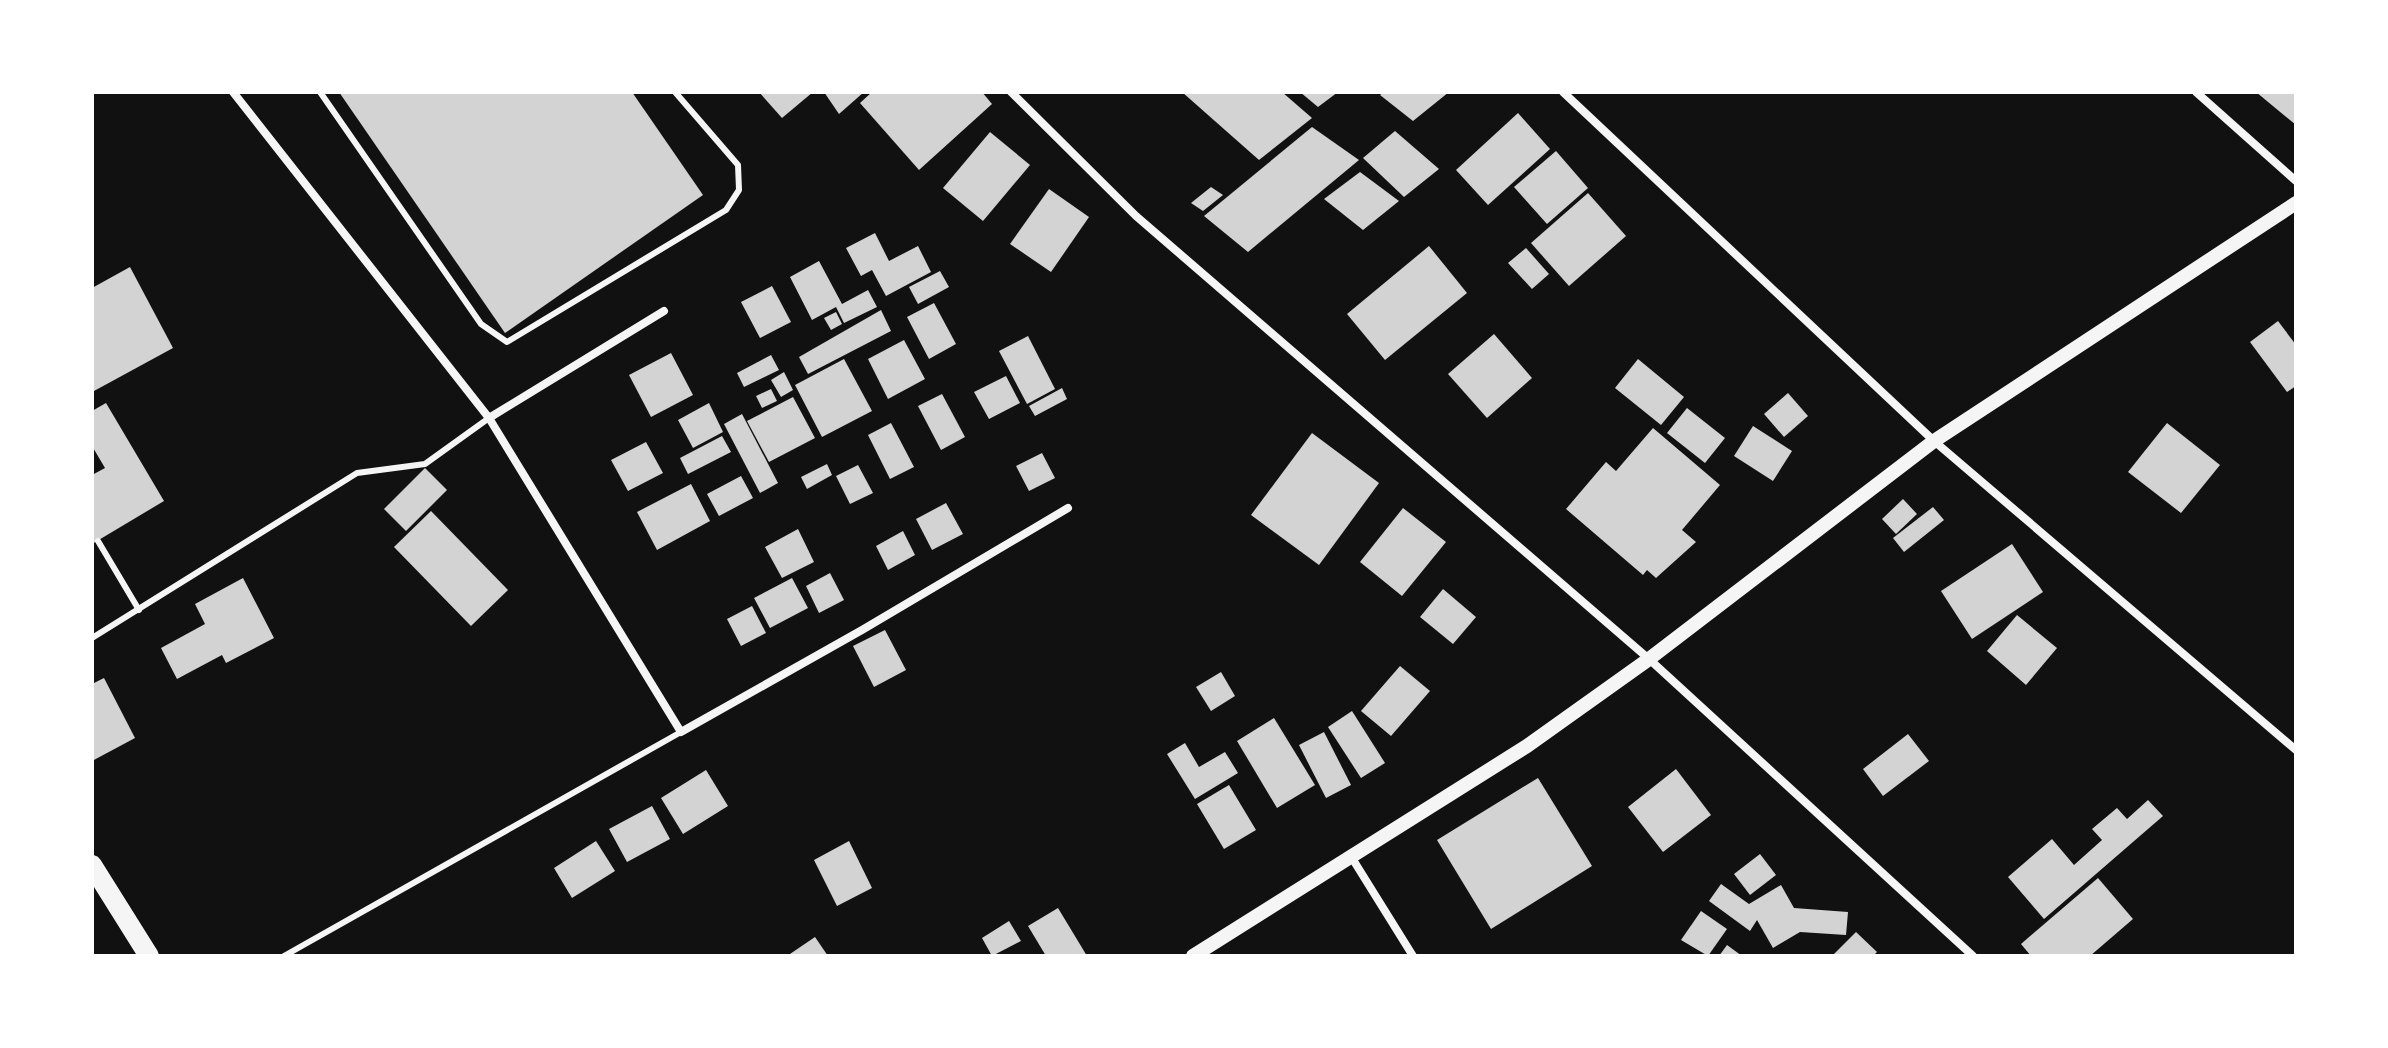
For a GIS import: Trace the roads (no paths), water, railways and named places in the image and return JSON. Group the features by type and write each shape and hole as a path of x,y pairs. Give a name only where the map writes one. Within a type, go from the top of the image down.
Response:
{"main road":[{"path":"92,865 149,956"}],"street":[{"path":"233,92 489,418 681,732 1068,508"},
{"path":"1011,92 1136,216 1649,659 1973,956"},
{"path":"1563,92 1934,441 2296,750"},
{"path":"2196,92 2296,181"},
{"path":"1193,956 1527,746 1649,659 1934,441 2296,203"},
{"path":"489,418 664,311"},
{"path":"1352,858 1413,956"}],"lane":[{"path":"320,92 481,324 507,342 726,210 739,190 738,165 675,92"},
{"path":"92,638 357,473 425,464 489,418"},
{"path":"98,541 139,610"},
{"path":"284,956 681,732"}]}
